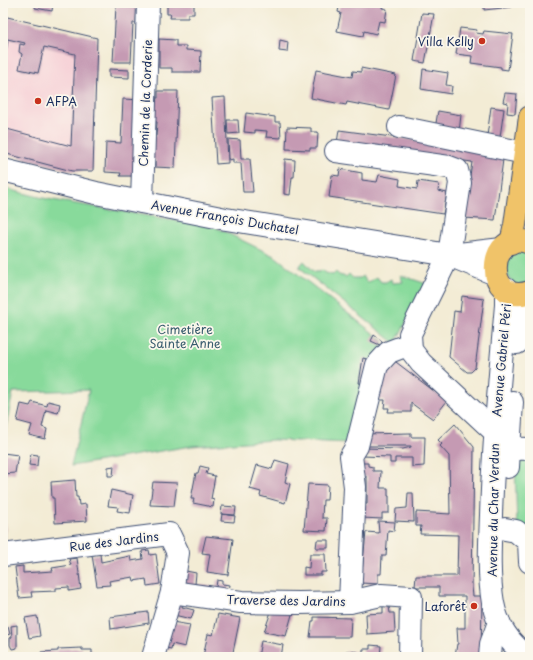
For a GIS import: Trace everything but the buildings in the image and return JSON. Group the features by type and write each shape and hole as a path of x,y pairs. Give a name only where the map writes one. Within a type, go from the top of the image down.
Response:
{"main road":[{"path":"530,117 515,226 514,245 497,256 495,265 501,282 518,294 530,293"}],"street":[{"name":"Chemin de la Corderie","path":"142,202 148,3"},
{"path":"399,127 525,153"},
{"path":"336,151 450,167 457,170 460,183 449,255 410,334 411,350 421,363 507,444"},
{"name":"Avenue François Duchatel","path":"3,170 142,202 226,219 449,255 514,245"},
{"name":"Avenue François Duchatel","path":"449,255 501,282"},
{"name":"Avenue Gabriel Péri","path":"501,282 506,305 507,444"},
{"name":"Avenue Gabriel Péri","path":"507,444 523,351 523,303 530,293"},
{"path":"350,602 355,487 350,456 357,446 377,365 389,352 410,344"},
{"name":"Avenue du Char Verdun","path":"490,657 491,644 504,618 507,444"},
{"name":"Avenue du Char Verdun","path":"504,618 493,603 490,561 507,444"},
{"path":"505,529 516,531 529,542 530,562"},
{"name":"Rue des Jardins","path":"3,555 169,534 178,553 172,592 153,657"},
{"name":"Traverse des Jardins","path":"172,592 241,602 350,602 381,595 411,597 410,657"},
{"path":"504,618 530,645"},
{"path":"504,618 504,633 523,653 529,657"}],"shaded area":[{"name":"AFPA","path":"3,38 25,43 24,45 20,45 19,52 22,54 19,69 38,73 44,47 75,54 71,146 3,128"}],"green space":[{"name":"Cimetière Sainte Anne","path":"3,188 47,199 215,227 276,257 382,340 383,357 351,443 273,440 191,446 71,466 89,390 13,392 3,441"},
{"path":"530,243 530,292 519,294 497,257"},
{"path":"304,261 314,272 319,272 322,270 333,275 336,272 339,275 346,277 349,274 353,278 360,278 363,276 367,283 377,277 381,282 386,282 391,279 393,283 403,282 400,275 427,284 395,343 299,267"},
{"path":"530,458 530,526 517,527 515,463 519,460"}],"place":[{"name":"Villa Kelly","path":"482,41"},
{"name":"AFPA","path":"38,101"},
{"name":"Laforêt","path":"474,606"}]}
